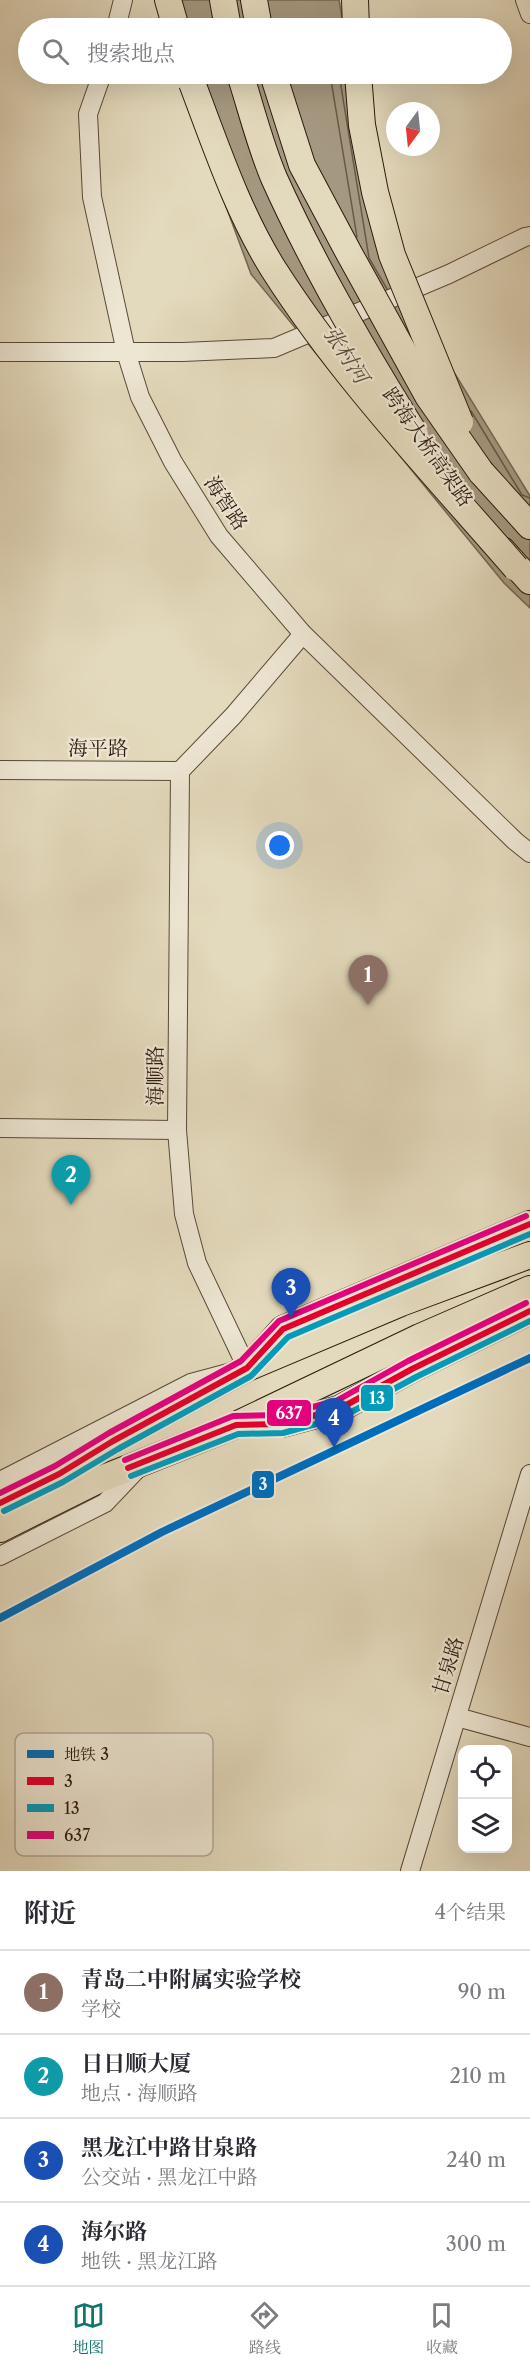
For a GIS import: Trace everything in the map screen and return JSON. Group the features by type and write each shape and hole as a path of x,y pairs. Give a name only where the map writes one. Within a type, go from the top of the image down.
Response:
{"highway":[{"path":"168,0 173,18"},
{"path":"223,0 226,18"},
{"path":"254,0 257,18"},
{"path":"355,0 356,18"},
{"path":"193,84 237,200 274,269 348,374 523,574"},
{"name":"跨海大桥高架路","path":"243,84 273,176 319,269 367,358 423,447 523,574"},
{"name":"跨海大桥高架路","path":"276,84 302,165 428,396 481,472 530,526"},
{"path":"359,84 362,125 375,192 392,255 424,340 481,472"},
{"path":"247,1368 283,1329 530,1224"},
{"path":"0,1503 60,1474 113,1441 247,1368 401,1304 530,1255"},
{"path":"0,1529 96,1482 236,1425 420,1337 530,1289"},
{"path":"236,1425 282,1424 339,1409 412,1369 530,1311"}],"street":[{"path":"118,18 123,0"},
{"path":"525,0 530,14"},
{"name":"海智路","path":"98,84 88,114 92,197 126,352 140,397 172,462 219,536 303,634 530,853"},
{"path":"0,352 183,352 274,348 528,237"},
{"path":"185,765 247,700 303,634"},
{"name":"海平路","path":"0,758 185,765"},
{"name":"海平路","path":"0,770 185,765"},
{"name":"海顺路","path":"185,765 177,1130 184,1214 197,1263 247,1368"},
{"path":"0,1128 177,1130"},
{"path":"0,1482 191,1383 247,1368"},
{"path":"0,1556 105,1503 143,1462"},
{"name":"甘泉路","path":"410,1871 530,1474"},
{"path":"456,1716 530,1737"}],"water":[{"path":"166,0 339,0 342,18 164,18"},
{"name":"张村河","path":"181,84 354,84 382,255 530,496 530,608 504,583 251,274"}],"metro line":[{"name":"3","path":"0,1618 162,1532 530,1358"}],"transit line":[{"name":"637","path":"0,1493 55,1466 109,1433 241,1361 279,1321 526,1216"},
{"name":"3","path":"0,1503 59,1474 113,1441 247,1368 283,1329 530,1224"},
{"name":"13","path":"4,1511 63,1482 251,1376 288,1337 530,1234"},
{"name":"637","path":"125,1460 233,1416 281,1415 336,1401 408,1361 526,1303"},
{"name":"3","path":"128,1468 236,1425 282,1424 339,1409 412,1369 530,1311"},
{"name":"13","path":"131,1476 238,1434 283,1433 342,1417 416,1377 530,1321"}],"place":[{"name":"青岛二中附属实验学校","path":"368,1005"},
{"name":"日日顺大厦","path":"71,1205"},
{"name":"黑龙江中路甘泉路","path":"291,1318"},
{"name":"海尔路","path":"334,1448"}]}
